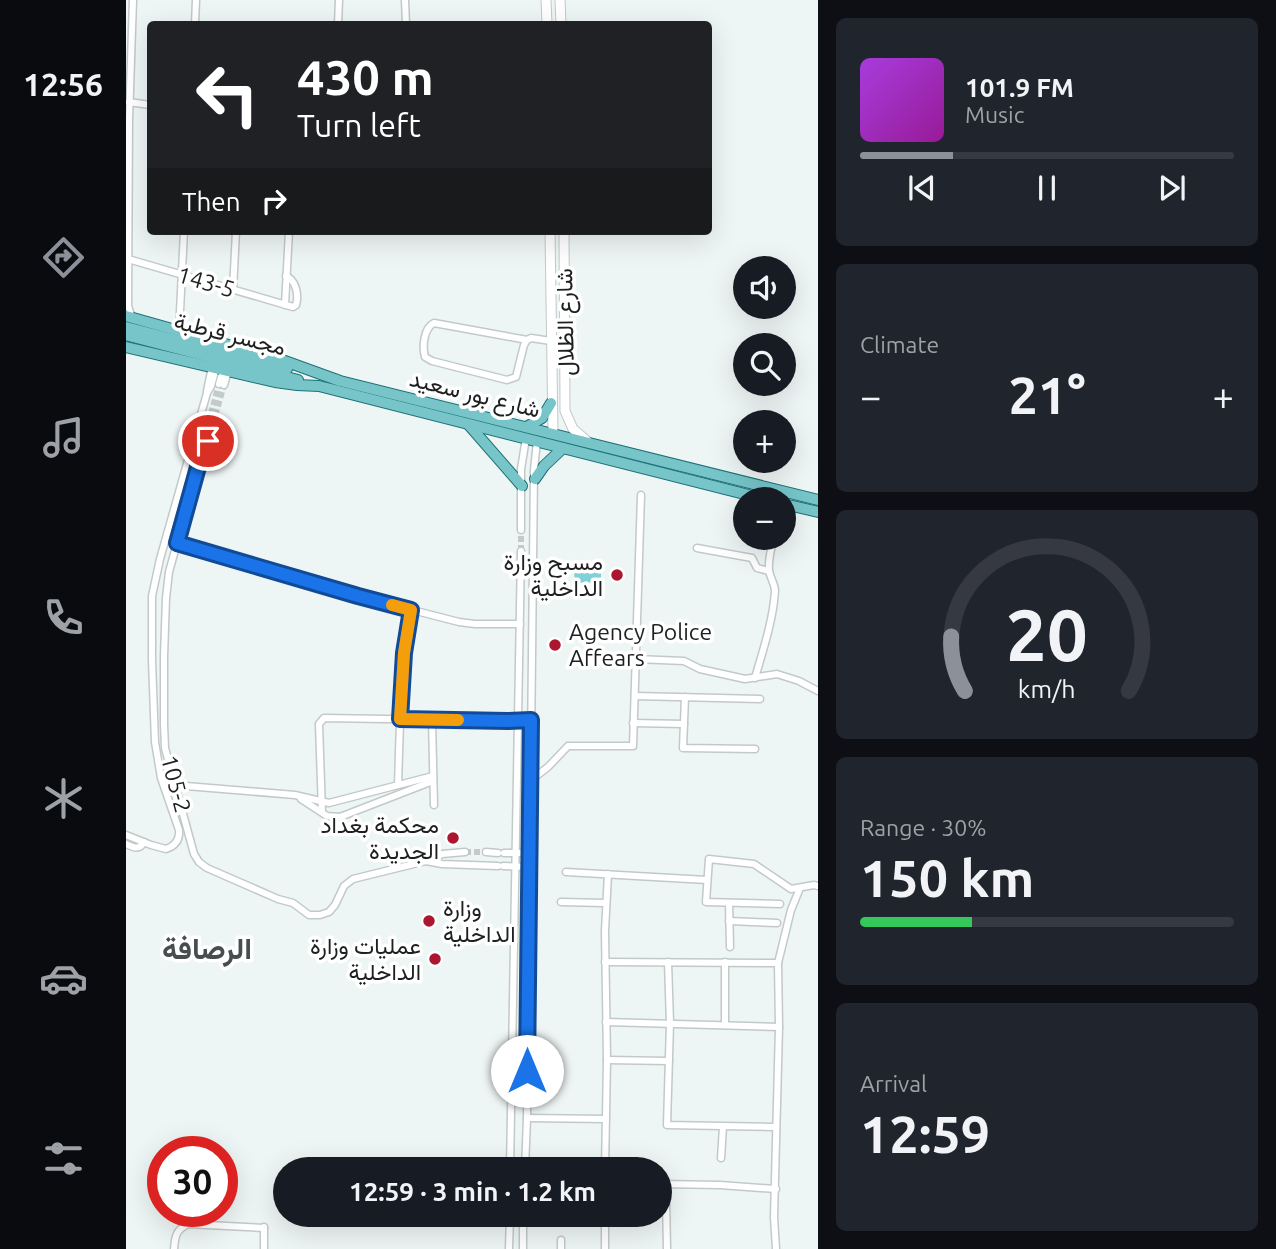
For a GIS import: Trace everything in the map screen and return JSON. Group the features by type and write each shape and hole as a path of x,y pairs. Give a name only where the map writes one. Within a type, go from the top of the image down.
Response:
{"main road":[{"name":"شارع بور سعيد","path":"128,315 293,364 323,382 467,423 733,491"},
{"name":"مجسر قرطبة","path":"128,315 323,382"},
{"name":"مجسر قرطبة","path":"126,335 323,382"},
{"name":"شارع بور سعيد","path":"126,347 286,384 323,382 527,427 817,500"},
{"path":"527,427 542,418 551,403"},
{"path":"467,423 522,486"},
{"path":"535,479 563,448"},
{"path":"796,507 817,512"}],"street":[{"path":"128,315 129,102 133,0"},
{"path":"195,21 196,0"},
{"path":"338,21 339,0"},
{"path":"405,0 406,21"},
{"path":"546,0 547,21"},
{"path":"560,0 561,21"},
{"path":"129,102 147,105"},
{"path":"179,331 184,235"},
{"path":"233,290 236,235"},
{"path":"286,276 295,282 298,301 293,307 285,305 286,276 289,235"},
{"path":"550,235 553,433"},
{"name":"شارع الظلال","path":"564,235 565,411 573,429 591,443"},
{"name":"143-5","path":"128,259 285,305"},
{"path":"527,340 516,377 507,380 432,361 425,357 423,350 428,328 434,323 527,340 565,333"},
{"path":"220,369 222,385"},
{"path":"126,835 166,849 175,845 179,836 161,778 155,743 152,596 207,385 220,369"},
{"path":"521,530 522,459 526,438"},
{"name":"105-2","path":"206,441 166,589 164,656 164,740 194,854 202,865 293,904 309,915 324,914 332,909 344,886 353,879 448,853 465,852"},
{"path":"525,1157 537,441"},
{"path":"531,780 568,746 633,746 641,495"},
{"path":"177,543 358,596 470,624 520,624"},
{"path":"697,548 752,558 757,568 769,571"},
{"path":"755,678 768,635 774,596 769,571 772,550"},
{"path":"510,1157 521,551"},
{"path":"520,574 533,575"},
{"path":"398,785 404,653 411,610"},
{"path":"636,659 684,661 700,670 724,676 755,678 777,674 799,681 817,691"},
{"path":"635,696 760,699"},
{"path":"685,697 683,748 755,750"},
{"path":"322,812 318,727 320,720 531,720"},
{"path":"432,720 434,806"},
{"path":"634,723 684,723"},
{"path":"174,785 290,794 321,802 337,802 433,778"},
{"path":"290,794 331,817 340,817 433,778"},
{"path":"126,844 137,848 144,842"},
{"path":"486,852 530,853"},
{"path":"448,853 448,864"},
{"path":"780,904 706,902 709,859 754,864 791,889 817,886"},
{"name":"105-2","path":"426,861 529,867"},
{"path":"566,872 707,880"},
{"path":"605,1157 605,962 608,874"},
{"path":"776,1249 774,1217 778,963 791,910 800,888"},
{"path":"561,902 606,902"},
{"path":"729,903 730,947"},
{"path":"729,921 777,923"},
{"path":"605,962 778,963"},
{"path":"668,962 670,1023 667,1125 776,1127"},
{"path":"725,962 726,1024"},
{"path":"514,976 520,983 528,978"},
{"path":"606,1022 779,1027"},
{"path":"607,1060 669,1061"},
{"path":"527,1118 606,1119"},
{"path":"721,1158 723,1127"},
{"path":"672,1184 776,1189"},
{"path":"174,1249 175,1236 180,1228 188,1224 264,1227 264,1249"},
{"path":"509,1227 509,1249"},
{"path":"523,1227 523,1249"},
{"path":"605,1227 605,1249"},
{"path":"667,1227 667,1249"},
{"path":"561,1240 561,1249"}],"water":[{"path":"601,570 601,582 575,583 574,571"}],"tunnel":[{"path":"204,440 219,384"},
{"path":"208,441 224,385"},
{"path":"521,530 521,551"},
{"path":"465,852 486,852"}],"slow traffic":[{"path":"392,605 411,610 402,670 400,719 458,720"}],"place":[{"name":"مسبح وزارة الداخلية","path":"617,575"},
{"name":"Agency Police Affears","path":"555,645"},
{"name":"محكمة بغداد الجديدة","path":"453,838"},
{"name":"وزارة الداخلية","path":"429,921"},
{"name":"عمليات وزارة الداخلية","path":"435,959"}],"district":[{"name":"الرصافة","path":"207,949"}],"route":[{"path":"208,441 203,449 177,543 411,610 402,670 400,719 531,720 527,1071"}]}
